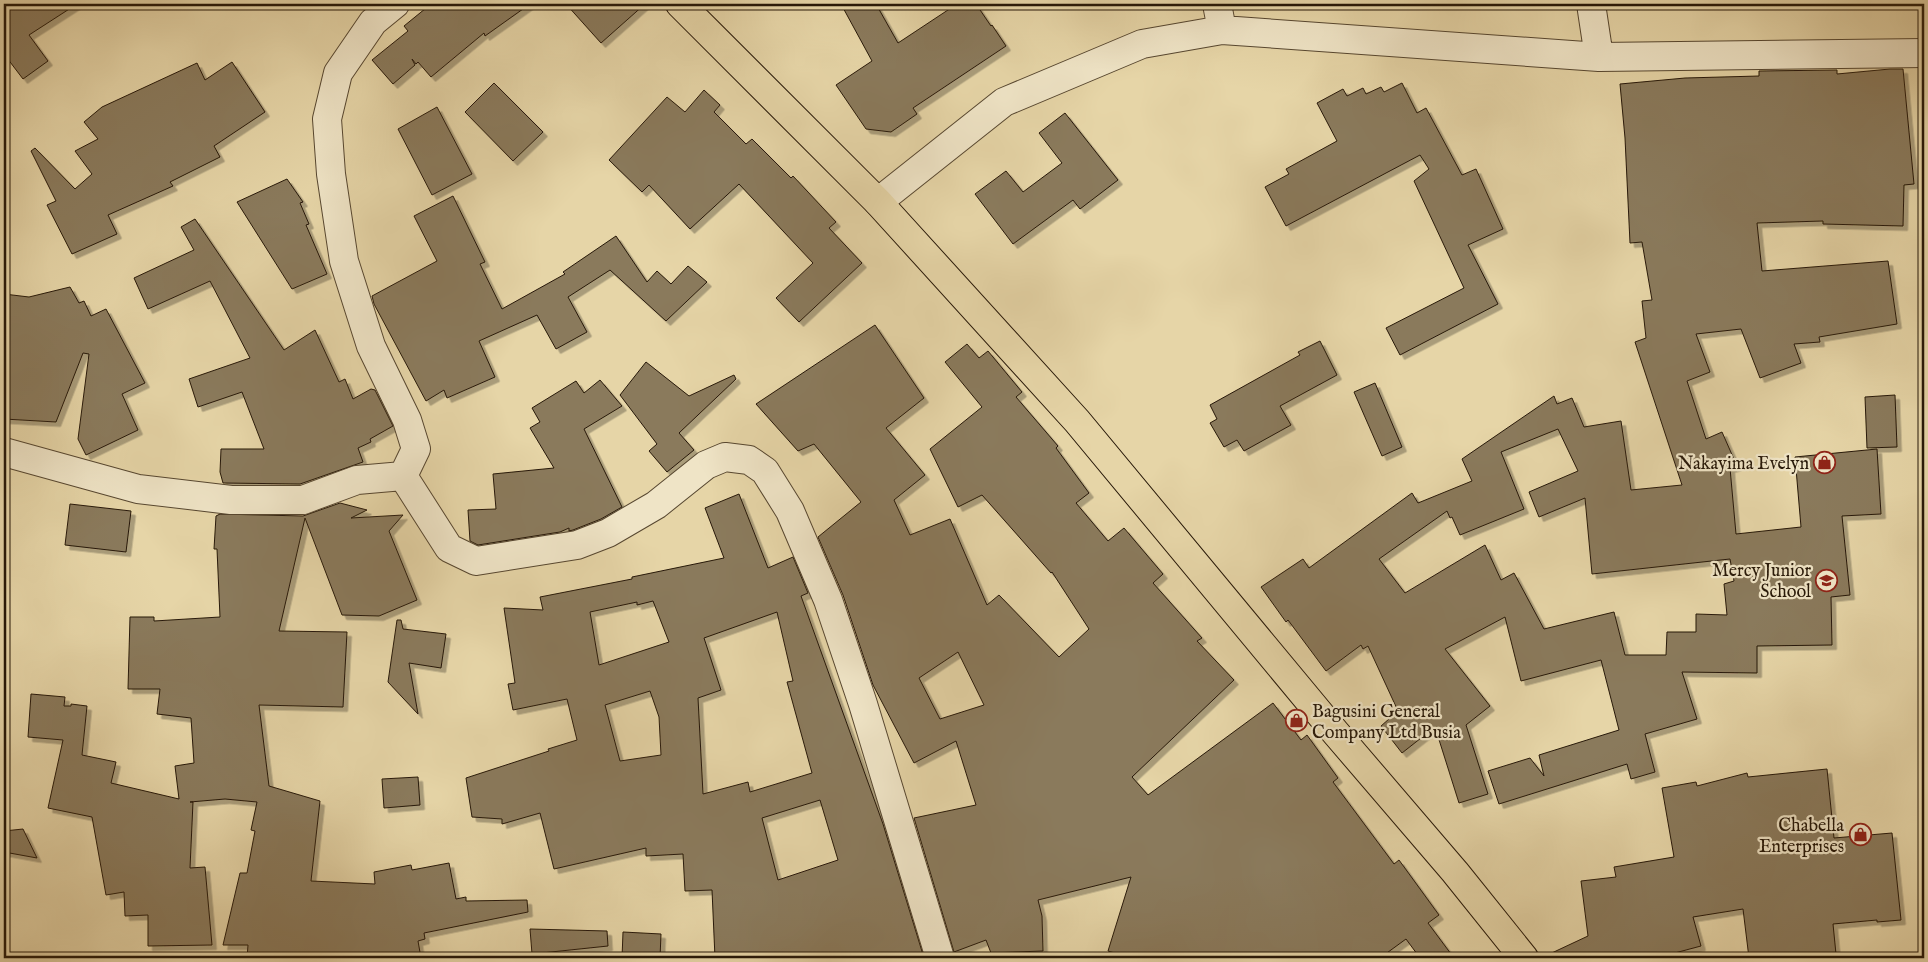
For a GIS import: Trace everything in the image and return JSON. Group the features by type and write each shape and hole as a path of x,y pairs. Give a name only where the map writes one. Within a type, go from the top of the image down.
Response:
{"main road":[{"path":"680,4 878,202 1077,420 1335,732 1455,872 1524,958"}],"street":[{"path":"395,4 373,22 338,72 327,119 331,174 344,261 371,346 407,420 416,449 403,476"},
{"path":"1217,4 1222,30"},
{"path":"1591,4 1599,57"},
{"path":"878,202 1004,102 1142,44 1222,30 1599,57 1924,53"},
{"path":"4,452 138,489 231,500 303,500 357,480 403,476"},
{"path":"403,476 450,548 476,561 577,546 608,533 656,505 706,465 725,457 749,460 765,471 790,511 828,600 863,704 940,958"}],"building":[{"path":"4,4 77,4 29,35 48,61 23,79 4,54"},
{"path":"431,4 530,4 485,36 484,33 431,77 418,62 416,64 412,59 415,65 393,84 372,60 408,31 404,26"},
{"path":"566,4 645,4 601,43"},
{"path":"841,4 876,4 898,43 957,4 976,4 1006,46 913,108 917,114 891,132 866,129 836,85 872,61"},
{"path":"232,62 265,112 214,146 220,157 170,182 173,186 108,215 117,234 72,254 47,205 56,201 31,151 35,148 75,189 92,174 75,151 98,139 84,122 102,107 197,63 205,80"},
{"path":"1903,69 1914,184 1904,185 1903,226 1823,224 1823,221 1757,223 1762,271 1888,261 1897,324 1819,337 1820,342 1794,344 1801,363 1760,378 1741,329 1696,334 1710,372 1687,381 1706,439 1722,432 1737,466 1730,468 1736,534 1801,527 1795,457 1877,449 1881,514 1842,516 1850,595 1831,597 1832,645 1757,646 1757,673 1682,672 1697,719 1645,734 1655,772 1631,779 1627,764 1499,804 1488,771 1530,758 1544,776 1539,755 1619,730 1601,660 1521,681 1505,617 1445,649 1490,706 1466,725 1488,794 1459,803 1435,727 1402,753 1381,726 1398,711 1368,646 1363,649 1361,645 1326,671 1288,620 1286,622 1261,587 1303,559 1309,568 1412,493 1418,503 1472,481 1462,459 1554,396 1557,404 1572,398 1584,427 1621,421 1631,490 1682,485 1635,342 1646,338 1642,301 1652,300 1642,242 1630,243 1625,138 1620,84 1685,78 1759,76 1759,71 1837,70 1837,74","holes":["1558,429 1578,471 1529,492 1539,517 1585,498 1592,574 1730,559 1734,581 1724,584 1727,615 1696,614 1696,632 1667,632 1666,655 1625,655 1614,612 1544,629 1514,573 1501,580 1485,545 1405,593 1379,559 1447,511 1450,518 1452,517 1460,535 1524,509 1501,452"]},
{"path":"494,83 543,132 513,161 465,112"},
{"path":"1402,83 1417,113 1426,108 1462,175 1476,169 1503,229 1468,245 1498,304 1400,355 1386,328 1464,288 1414,181 1429,169 1420,155 1286,226 1265,187 1289,174 1286,169 1337,141 1317,103 1343,89 1347,96 1363,88 1366,94 1381,87 1384,92"},
{"path":"704,90 720,105 714,112 746,144 752,139 791,178 793,176 836,222 829,228 862,263 799,322 776,298 813,263 739,184 690,229 649,185 642,192 609,160 667,97 685,112"},
{"path":"437,107 472,174 432,195 398,129"},
{"path":"1065,113 1118,180 1080,209 1073,200 1013,244 975,194 1006,171 1023,192 1062,163 1039,133"},
{"path":"287,179 303,202 300,203 309,224 306,225 327,274 292,289 237,202"},
{"path":"453,196 485,262 480,264 502,309 565,274 563,272 616,236 647,282 657,271 671,284 688,266 707,282 666,321 610,270 568,297 587,332 556,349 537,315 479,341 495,377 447,398 444,390 426,401 374,304 372,296 437,261 414,216"},
{"path":"195,219 284,350 315,330 339,382 345,379 353,399 371,389 375,390 393,426 370,439 371,442 358,448 363,462 300,484 223,483 220,472 221,449 264,449 242,392 198,407 189,379 250,358 210,281 148,309 134,278 194,250 181,227"},
{"path":"70,287 79,303 84,301 91,316 106,309 145,383 122,394 138,430 86,455 78,439 89,354 83,353 56,422 4,419 4,294 29,297"},
{"path":"875,325 924,398 886,428 925,475 894,500 910,535 950,519 987,605 999,595 1059,657 1089,629 1052,572 982,495 958,507 930,449 982,407 945,362 967,344 979,358 988,351 1022,392 1016,397 1058,446 1056,448 1089,493 1076,503 1108,541 1124,528 1163,574 1153,583 1202,638 1197,641 1234,680 1132,777 1148,795 1273,703 1301,740 1307,735 1338,778 1333,782 1394,864 1399,860 1439,915 1428,923 1454,958 1420,958 1406,939 1380,958 1131,958 1108,951 1131,877 1038,900 1042,916 1043,951 991,953 986,940 954,952 914,818 976,805 956,741 914,763 873,685 843,595 818,537 861,502 814,444 798,451 756,404","holes":["958,652 984,705 940,719 919,678"]},
{"path":"1320,341 1337,375 1280,406 1291,425 1244,451 1237,440 1224,447 1210,423 1217,419 1210,405 1300,355 1298,352"},
{"path":"646,362 689,396 734,375 736,379 679,433 694,450 667,472 649,451 657,444 620,395"},
{"path":"600,380 622,406 584,429 622,507 601,519 569,531 569,528 560,532 478,545 470,541 468,510 496,509 493,474 554,468 530,428 540,422 532,408 576,381 584,393"},
{"path":"1375,383 1402,447 1382,456 1354,392"},
{"path":"1895,395 1897,447 1867,448 1865,397"},
{"path":"739,494 768,568 793,557 808,593 801,596 883,824 924,958 715,958 712,890 685,891 683,854 646,856 646,848 554,869 540,813 502,824 502,819 472,817 466,778 577,740 567,699 513,710 508,684 515,683 504,608 543,610 540,597 724,558 705,508","holes":["653,601 669,642 599,665 590,612 637,602 637,605","777,612 793,681 787,682 812,773 750,792 748,782 703,794 698,698 721,690 704,638","650,691 659,717 661,755 620,761 605,705","820,800 838,860 778,880 762,818"]},
{"path":"340,503 367,510 351,518 403,515 389,531 417,600 379,616 342,615 305,518 279,631 347,632 343,707 259,705 269,786 320,801 311,881 375,884 374,872 411,865 412,870 449,863 456,899 466,897 466,901 527,900 528,912 424,933 425,939 418,941 421,958 247,958 248,945 223,945 240,873 247,873 255,831 251,830 257,802 225,799 190,802 193,802 190,868 205,867 212,945 148,946 148,915 125,916 124,892 106,895 92,817 48,808 63,740 28,737 31,694 65,697 64,706 71,706 71,704 87,706 82,755 116,762 111,783 179,799 175,766 194,763 191,718 157,714 160,689 128,689 130,617 154,617 154,621 220,617 217,549 214,549 216,516 220,514 303,516"},
{"path":"70,504 131,511 126,552 65,545"},
{"path":"397,620 401,620 403,629 446,634 441,668 409,663 418,714 388,682"},
{"path":"1827,769 1834,838 1892,833 1901,920 1833,924 1836,954 1792,958 1749,958 1743,909 1693,917 1701,946 1656,958 1541,958 1588,936 1581,881 1616,877 1614,867 1674,857 1662,788 1696,782 1697,786 1747,773 1748,777"},
{"path":"418,777 420,805 384,808 382,779"},
{"path":"23,829 37,858 4,852 4,831"},
{"path":"530,929 607,931 608,946 532,954"},
{"path":"623,932 661,934 660,958 622,958"}],"place":[{"name":"Nakayima Evelyn","path":"1825,463"},
{"name":"Mercy Junior School","path":"1827,580"},
{"name":"Bagusini General Company Ltd Busia","path":"1296,721"},
{"name":"Chabella Enterprises","path":"1860,835"}]}
